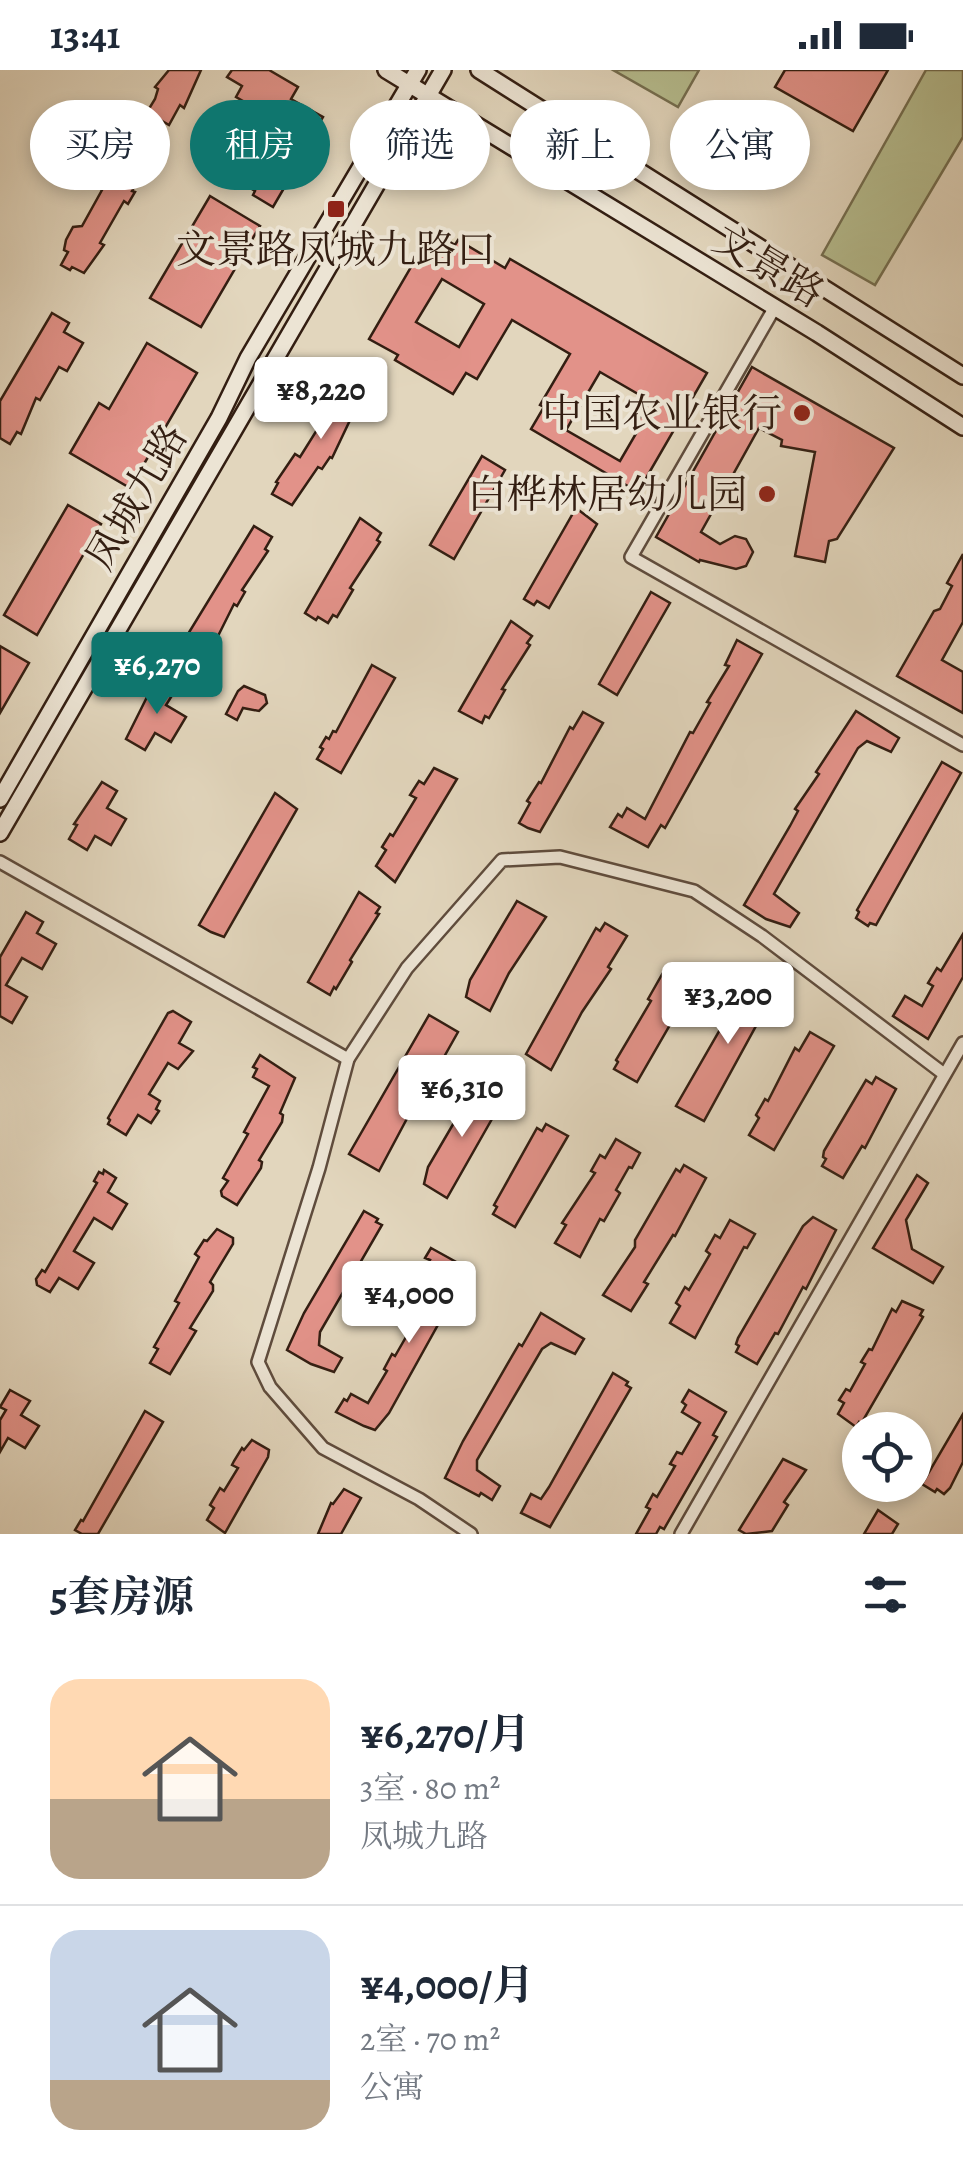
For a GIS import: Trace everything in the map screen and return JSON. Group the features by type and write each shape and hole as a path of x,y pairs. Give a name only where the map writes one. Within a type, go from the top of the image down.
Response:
{"street":[{"name":"文景路","path":"386,70 963,427"},
{"name":"凤城九路","path":"0,799 219,418 248,358 418,70"},
{"name":"凤城九路","path":"0,833 443,70"},
{"name":"文景路","path":"479,70 963,376"},
{"path":"774,307 631,556 963,746"},
{"path":"471,1534 419,1498 323,1448 270,1387 258,1362 348,1059 407,968 502,860 560,858 694,892 762,936 944,1074"},
{"path":"0,862 348,1059"},
{"path":"681,1534 963,1043"}],"green space":[{"path":"613,70 699,70 682,100 670,102"},
{"path":"926,70 963,70 963,137 875,285 822,255"}],"building":[{"path":"169,70 201,70 184,108 180,105 170,123 170,100 154,100 158,89 155,87"},
{"path":"232,70 269,70 298,87 293,100 241,100 236,97 242,86 227,77"},
{"path":"785,70 888,70 853,131 810,107 810,100 798,100 775,87"},
{"path":"102,190 135,192 128,204 124,201 100,243 104,245 84,273 61,265 73,227 82,226"},
{"path":"283,190 273,207 253,195 255,191"},
{"path":"210,196 260,226 201,327 150,298"},
{"path":"432,231 455,245 458,240 505,268 510,259 707,373 638,492 531,429 544,407 540,405 570,354 512,320 477,379 466,373 453,394 395,360 398,355 369,339","holes":["442,279 484,304 459,347 416,322","600,372 650,401 620,461 566,430"]},
{"path":"52,313 69,323 64,332 83,343 67,371 59,367 40,400 36,398 21,434 17,432 10,444 0,438 0,401"},
{"path":"147,343 197,373 130,488 70,453 99,403 109,409"},
{"path":"752,367 894,448 837,539 829,541 825,562 795,556 815,452 781,446 782,440 759,428 701,532 720,544 735,536 746,539 753,552 746,566 736,569 699,562 656,537"},
{"path":"349,378 368,389 361,402 364,404 356,418 352,416 332,458 322,469 318,467 292,505 272,494 295,454 300,457 332,406 329,405 339,387 343,389"},
{"path":"482,456 505,470 454,559 430,545"},
{"path":"68,505 101,524 37,635 4,615"},
{"path":"576,508 597,524 549,608 537,601 534,605 524,599"},
{"path":"360,518 381,533 377,540 380,542 350,588 353,590 337,617 333,615 328,623 318,617 316,620 305,613"},
{"path":"254,526 272,537 265,549 268,551 204,657 184,646 188,634"},
{"path":"963,554 963,622 942,660 963,672 963,713 897,676 934,611 940,609 952,586 947,583"},
{"path":"651,592 670,603 617,695 599,684"},
{"path":"511,621 532,636 527,643 530,645 489,718 485,716 482,723 459,711"},
{"path":"737,640 762,654 665,828 661,825 648,847 610,827 627,808 645,819 690,732 693,733 710,703 707,702 729,666 725,665"},
{"path":"0,646 29,663 0,713"},
{"path":"372,665 395,678 341,773 317,759 323,749 320,747 326,737 329,739 336,732"},
{"path":"162,677 178,686 166,705 186,717 171,742 155,733 145,750 126,739 148,695"},
{"path":"244,686 265,695 267,703 259,711 243,708 237,720 226,714"},
{"path":"856,711 899,738 891,752 867,741 858,748 774,894 799,913 790,927 766,919 744,905 798,811 795,809 819,774 816,772"},
{"path":"583,712 603,723 540,832 528,828 519,823 530,803 527,801 541,783 570,727 573,729"},
{"path":"942,762 961,773 876,925 868,926 856,918 857,910"},
{"path":"434,768 457,779 395,882 376,866 386,850 382,847 416,798 410,795 419,781 424,784"},
{"path":"102,782 117,791 107,808 126,819 111,845 95,836 87,850 69,839 77,825 74,824"},
{"path":"275,793 297,809 224,937 211,932 199,925"},
{"path":"359,892 380,907 376,913 379,914 330,995 308,982"},
{"path":"517,901 546,917 509,973 490,1011 466,997 470,980"},
{"path":"26,912 43,922 37,933 56,944 42,969 22,958 6,985 27,997 12,1023 0,1016 0,957"},
{"path":"605,923 627,936 551,1070 526,1054 596,928 600,931"},
{"path":"963,934 963,977 928,1039 893,1016 905,996 922,1006 933,986 928,983 937,968 941,971"},
{"path":"664,971 694,989 637,1082 614,1069 616,1060"},
{"path":"752,974 780,990 765,1017 762,1015 704,1121 676,1106"},
{"path":"173,1011 191,1022 179,1043 193,1051 178,1069 168,1063 149,1094 160,1101 151,1123 138,1115 126,1135 108,1124 108,1118 168,1013"},
{"path":"429,1015 458,1032 426,1089 423,1087 408,1110 411,1111 379,1171 349,1154"},
{"path":"810,1032 834,1046 774,1150 749,1135 759,1118 756,1115 765,1099 768,1101 795,1048 799,1051"},
{"path":"260,1055 295,1078 280,1113 282,1122 259,1160 261,1168 237,1205 222,1196 221,1191 228,1181 223,1178 248,1134 244,1132 269,1086 253,1077 257,1069 253,1067"},
{"path":"876,1077 896,1089 865,1148 862,1146 843,1178 822,1166 826,1159 824,1151 866,1080 872,1084"},
{"path":"482,1083 505,1096 447,1198 424,1184 428,1167 469,1097 473,1099"},
{"path":"546,1124 568,1136 515,1227 493,1214 497,1207 494,1205 537,1128 542,1131"},
{"path":"616,1139 640,1153 580,1257 555,1243 566,1225 562,1223 595,1173 591,1171 600,1155 605,1158"},
{"path":"684,1165 706,1178 631,1311 603,1295 635,1247 635,1240 676,1169 680,1172"},
{"path":"104,1170 116,1178 108,1192 127,1204 112,1229 94,1218 74,1251 94,1263 78,1289 59,1278 50,1292 37,1285 36,1279 42,1270 45,1272 97,1183 94,1181 99,1172 103,1174"},
{"path":"917,1175 928,1183 906,1220 912,1249 943,1267 933,1283 873,1248"},
{"path":"364,1211 382,1225 320,1332 319,1345 342,1358 334,1372 287,1350 304,1313"},
{"path":"813,1217 836,1230 806,1289 803,1287 757,1364 736,1352 738,1338 803,1226"},
{"path":"730,1220 755,1234 744,1247 695,1338 670,1323 685,1287 689,1290 710,1254 706,1251 715,1235 720,1238"},
{"path":"217,1229 233,1238 233,1244 210,1282 213,1291 190,1328 196,1331 170,1374 150,1363 158,1349 154,1347 179,1303 175,1301 199,1257 195,1254"},
{"path":"431,1248 458,1263 466,1270 465,1276 389,1413 375,1430 336,1412 351,1394 368,1403 387,1371 384,1369 392,1354 395,1356 440,1278 425,1269 430,1260 425,1258"},
{"path":"902,1301 923,1310 923,1317 868,1412 842,1412 842,1417 838,1414 844,1403 839,1400 846,1389 850,1391 865,1364 861,1362 872,1350 892,1309 896,1312"},
{"path":"541,1313 584,1339 575,1354 551,1343 542,1349 477,1460 477,1470 500,1486 492,1500 445,1478 519,1344 522,1346"},
{"path":"613,1373 631,1388 550,1527 521,1513 531,1494 541,1499 549,1487"},
{"path":"10,1390 30,1401 21,1415 39,1426 25,1448 8,1438 0,1452 0,1420 6,1410 0,1407"},
{"path":"689,1390 726,1412 713,1435 717,1437 664,1529 660,1527 656,1534 636,1534 650,1509 646,1507 653,1494 657,1497 675,1466 670,1464 677,1452 682,1454 700,1423 682,1412 686,1405 682,1402"},
{"path":"145,1411 163,1422 98,1534 82,1534 75,1530"},
{"path":"963,1414 963,1462 944,1494 932,1490 932,1467"},
{"path":"252,1440 269,1450 268,1457 225,1533 207,1520 214,1508 210,1505 220,1488 224,1491 238,1468 232,1465 234,1461"},
{"path":"783,1459 806,1470 784,1502 788,1505 772,1531 746,1534 739,1530"},
{"path":"344,1489 361,1498 341,1534 318,1534 331,1503"},
{"path":"878,1510 898,1524 892,1534 864,1534"}],"place":[{"name":"文景路凤城九路口","path":"336,209"},
{"name":"中国农业银行","path":"802,413"},
{"name":"白桦林居幼儿园","path":"767,494"}]}
